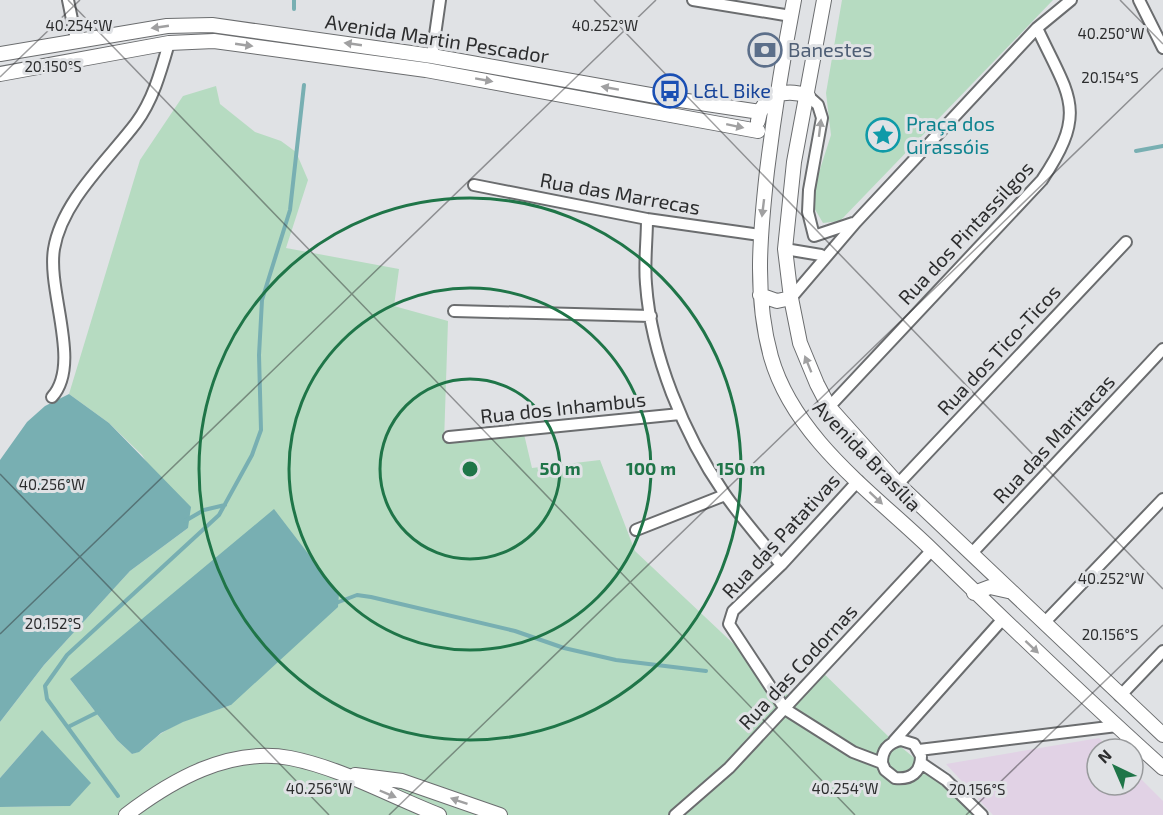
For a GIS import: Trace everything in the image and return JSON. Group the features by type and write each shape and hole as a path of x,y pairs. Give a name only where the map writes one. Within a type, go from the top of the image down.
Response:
{"street":[{"path":"68,0 76,39"},
{"path":"432,56 440,0"},
{"path":"693,0 791,16"},
{"name":"Avenida Brasília","path":"794,0 776,93 760,235 760,295 771,357 786,394 813,433 858,481 1002,620 1163,768"},
{"name":"Avenida Brasília","path":"824,0 791,184 785,249 790,298 800,343 829,407 898,484 1163,735"},
{"path":"760,295 777,301 790,298 822,257 1037,28 1070,0"},
{"path":"1139,0 1163,48"},
{"name":"Avenida Martin Pescador","path":"0,54 76,39 167,26 212,25 432,56 760,112"},
{"name":"Rua dos Pintassilgos","path":"829,407 1042,180 1062,147 1068,132 1070,100 1037,28"},
{"name":"Avenida Martin Pescador","path":"0,74 169,43 214,41 426,70 758,131"},
{"path":"52,397 62,384 64,365 54,291 54,248 82,190 148,105 169,43"},
{"path":"770,150 758,131 760,112 766,102 776,93 793,92 808,96 818,105 822,118 809,190 808,212 822,257"},
{"name":"Rua das Marrecas","path":"474,185 647,219 760,235"},
{"path":"647,219 646,284 651,316 680,414 702,459 725,495 781,565"},
{"path":"814,236 856,222"},
{"name":"Rua dos Tico-Ticos","path":"898,484 1126,242"},
{"path":"785,249 822,257"},
{"path":"454,312 651,316"},
{"name":"Rua das Maritacas","path":"972,554 1163,349"},
{"name":"Rua dos Inhambus","path":"449,437 680,414"},
{"name":"Rua das Patativas","path":"785,709 729,624 733,611 781,565 858,481"},
{"path":"636,530 725,495"},
{"path":"1044,623 1163,499"},
{"path":"932,550 946,530"},
{"name":"Rua das Codornas","path":"675,815 729,768 932,550"},
{"path":"974,592 990,587 1010,592"},
{"path":"882,763 884,750 1002,620"},
{"path":"1120,696 1163,651"},
{"path":"785,709 853,752 882,763 889,775 902,779 914,775 921,763 919,750 908,741 894,741"},
{"path":"919,750 1117,726"},
{"path":"126,815 171,783 192,772 239,759 288,758 338,773 439,815"},
{"path":"921,763 940,775 982,815"},
{"path":"338,773 402,782 500,815"},
{"name":"Rua das Codornas","path":"682,815 687,804"}],"shaded area":[{"path":"1085,740 1085,797 1145,797 1145,783 1163,801 1163,815 993,815 946,764"}],"green space":[{"path":"842,0 1053,0 840,221 823,223 813,206 813,191 831,135 826,93"},
{"path":"216,86 220,104 255,132 281,141 296,152 308,180 286,248 399,269 394,306 448,321 444,442 524,434 532,468 600,460 635,551 789,696 818,668 889,737 983,815 0,815 0,807 70,806 42,730 0,778 0,722 44,665 130,571 188,528 142,455 109,423 69,394 140,160 183,96","holes":["70,679 231,705 178,724 132,754 117,740"]}],"water":[{"path":"69,394 109,423 191,507 188,528 130,571 44,665 0,722 0,460 27,422 45,406"},
{"path":"274,509 339,594 338,607 231,705 183,722 161,733 139,752 132,754 117,740 70,679"},
{"path":"42,730 91,783 70,806 0,807 0,778"}],"waterway":[{"path":"294,0 294,9"},
{"path":"118,796 47,699 45,686 67,655 219,515 252,455 261,430 259,355 262,300 290,210 304,85"},
{"path":"1136,151 1163,146"},
{"path":"185,521 204,510 225,505"},
{"path":"336,603 357,595 371,597 515,631 564,648 616,660 706,671"},
{"path":"68,727 100,711"}],"place":[{"name":"Banestes","path":"765,50"},
{"name":"L&L Bike","path":"670,91"},
{"name":"Praça dos Girassóis","path":"883,135"}]}
